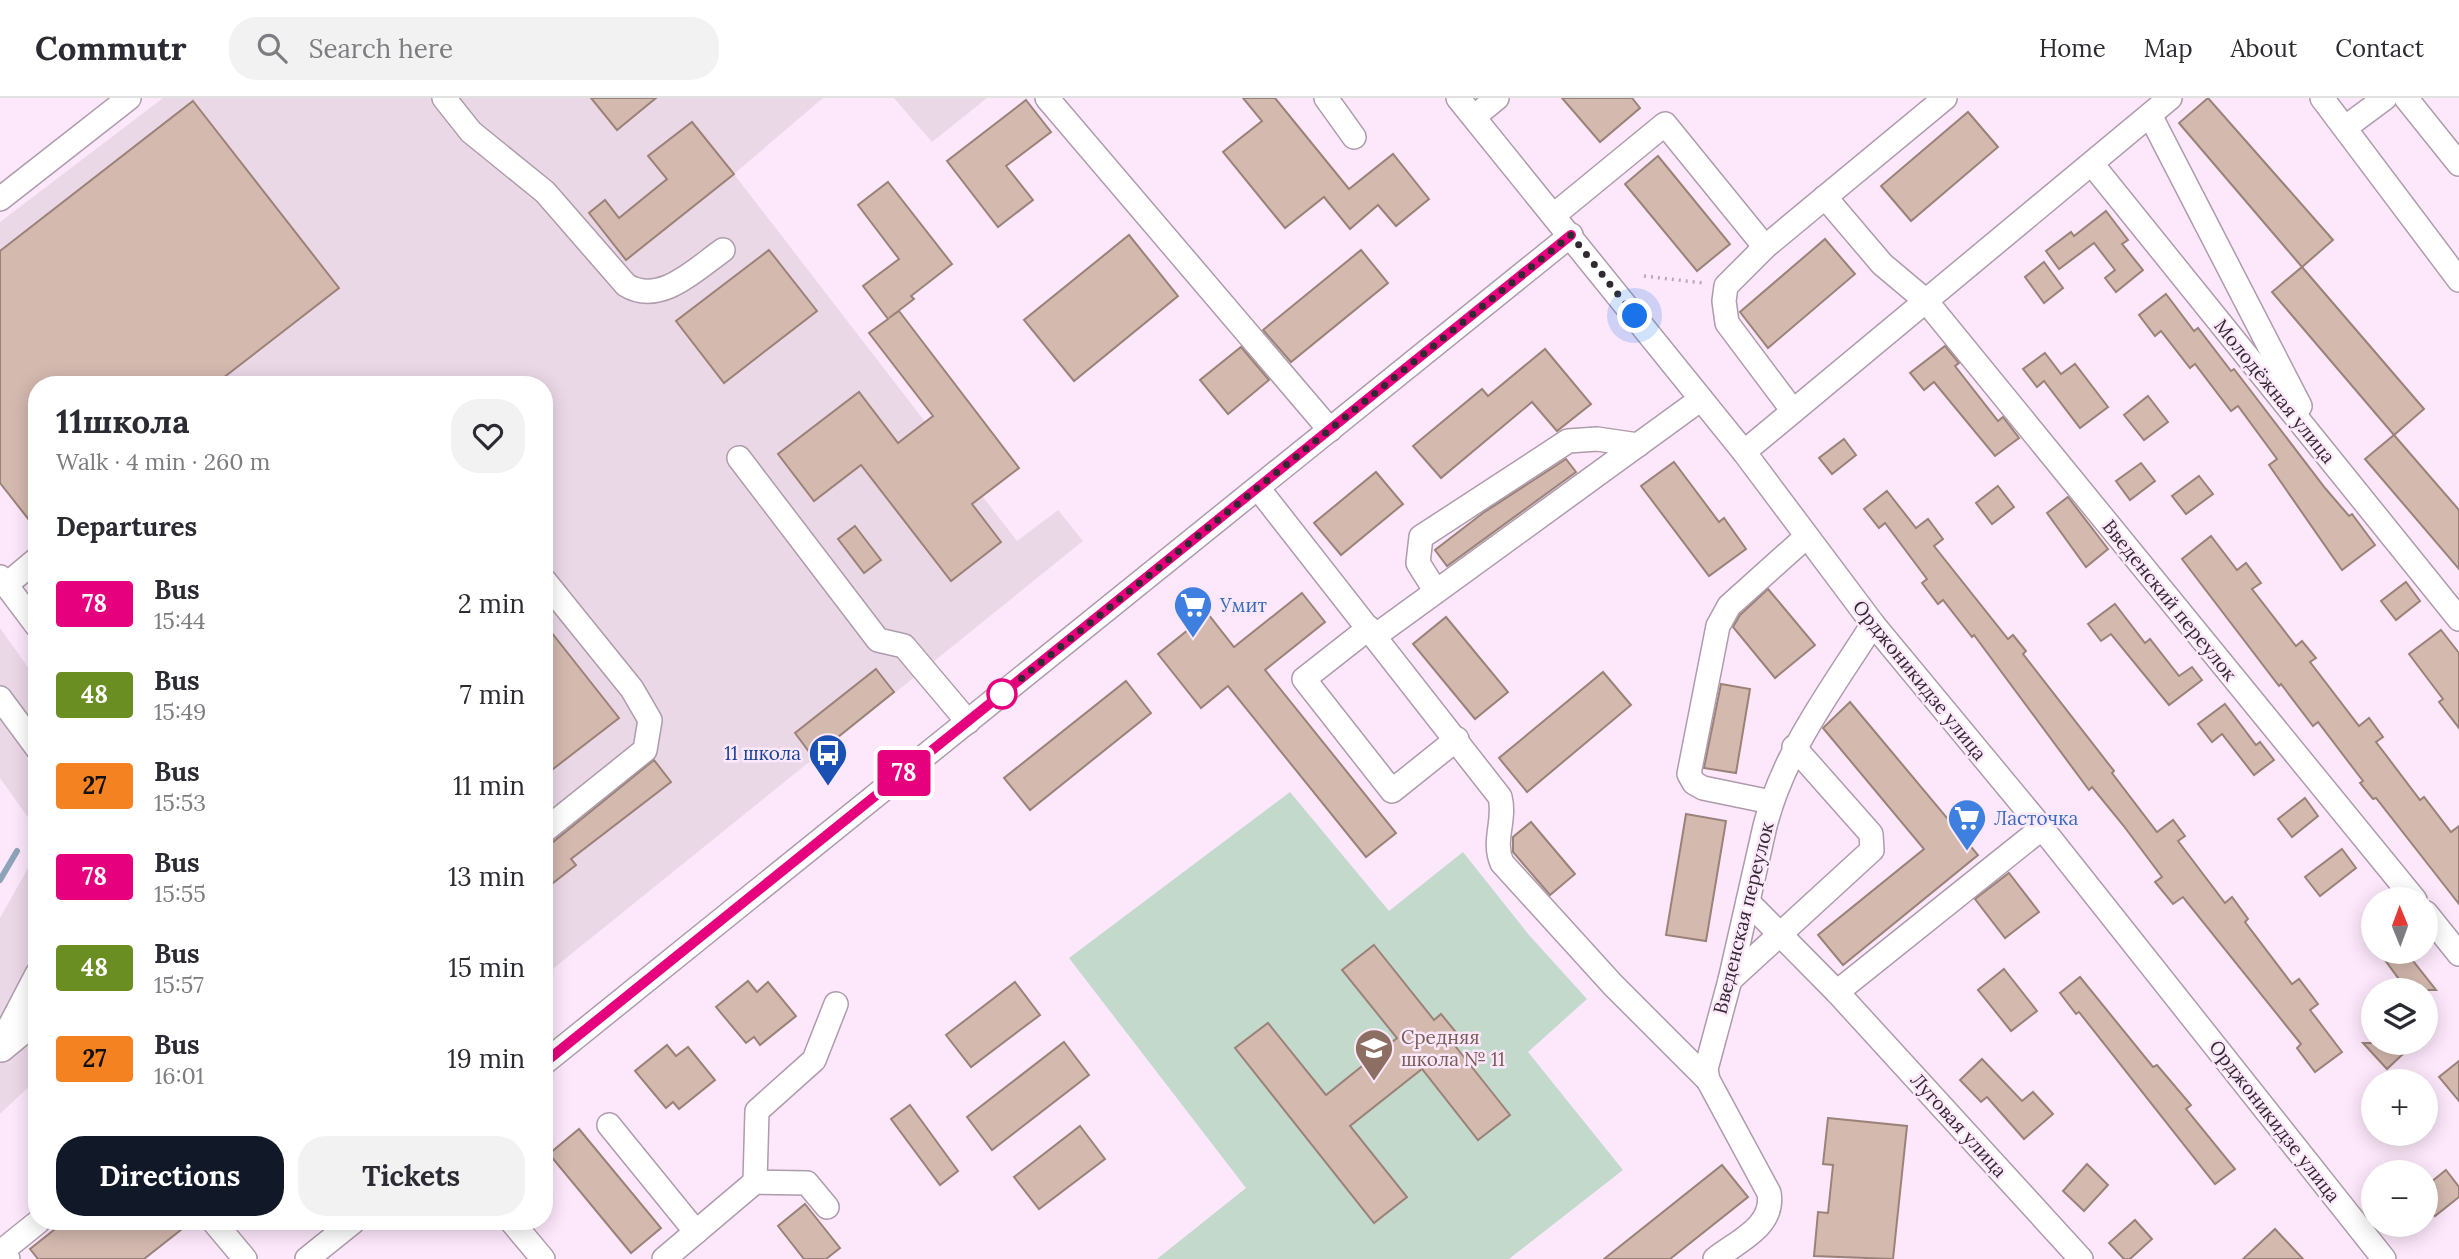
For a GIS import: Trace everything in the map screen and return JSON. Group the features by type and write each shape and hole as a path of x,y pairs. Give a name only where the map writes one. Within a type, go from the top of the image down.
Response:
{"street":[{"path":"0,199 129,98"},
{"path":"444,98 471,132 528,176 626,285 635,291 650,292 668,288 723,250"},
{"path":"1047,98 1330,430"},
{"path":"1326,98 1354,138"},
{"name":"Орджоникидзе улица","path":"1458,98 1744,452 1873,624 2042,828 2384,1259"},
{"path":"1474,117 1497,98"},
{"path":"1793,411 1727,323 1724,301 1726,286 1765,247 1945,98"},
{"path":"1744,452 2170,98"},
{"path":"2322,98 2459,281"},
{"path":"2346,127 2385,98"},
{"path":"2406,98 2459,163"},
{"path":"2150,115 2322,449"},
{"path":"1554,215 1665,124 1765,247"},
{"name":"Молодёжная улица","path":"2092,164 2459,619"},
{"name":"Введенский переулок","path":"1825,197 1882,264 1926,301 2404,887"},
{"path":"553,1056 1571,235"},
{"path":"1457,739 1392,791 1304,679 1435,590 1701,399"},
{"path":"1435,590 1418,563 1421,537 1568,441 1597,439 1638,445"},
{"path":"739,458 878,640 904,646 968,722"},
{"path":"1258,488 1500,797 1503,808 1497,852 1502,863 1613,985 1708,1080 1769,1193 1770,1213 1765,1221 1715,1259"},
{"path":"1771,802 1703,788 1694,783 1689,774 1718,626 1729,606 1807,537"},
{"path":"28,565 3,581 28,614"},
{"path":"553,591 632,689 650,720 645,750 553,824"},
{"name":"Введенская переулок","path":"1708,1080 1707,1059 1730,981 1771,802 1794,747 1873,624"},
{"path":"0,698 28,736"},
{"path":"1730,981 1872,850 1871,834 1794,747"},
{"path":"1837,992 2042,828"},
{"name":"Луговая улица","path":"1748,902 1837,992 2072,1256"},
{"path":"2438,928 2459,954"},
{"path":"0,1045 28,991"},
{"path":"755,1182 757,1111 814,1060 836,1004"},
{"path":"0,1051 28,1028"},
{"path":"609,1125 696,1232"},
{"path":"664,1259 755,1182 807,1183 827,1207"},
{"path":"8,1259 2,1251 28,1229"},
{"path":"221,1230 245,1259"},
{"path":"307,1259 343,1230"},
{"path":"519,1230 543,1259"}],"path":[{"path":"1644,276 1726,286"}],"shaded area":[{"path":"163,98 823,98 734,174 1017,541 1058,510 1083,541 553,969 553,376 28,376 28,519 0,483 0,222"},
{"path":"894,98 987,98 932,142"},
{"path":"0,628 28,667 28,817 0,778"},
{"path":"28,868 28,1088 0,1114 0,918"}],"green space":[{"path":"1290,792 1389,911 1463,852 1529,935 1587,999 1528,1052 1623,1170 1509,1259 1157,1259 1246,1188 1069,958"}],"building":[{"path":"591,98 656,98 617,130"},
{"path":"1243,98 1275,98 1349,189 1393,154 1429,199 1396,226 1378,205 1350,229 1324,197 1285,228 1223,152 1262,121"},
{"path":"1562,98 1632,98 1640,108 1600,142"},
{"path":"2208,98 2333,240 2302,267 2179,123"},
{"path":"1026,100 1051,132 1006,166 1033,200 998,227 947,161"},
{"path":"193,101 339,288 226,376 28,376 28,519 0,483 0,251"},
{"path":"1968,112 1998,147 1911,221 1881,186"},
{"path":"692,122 734,174 626,260 589,213 605,200 619,218 667,179 648,156"},
{"path":"1658,156 1730,244 1697,271 1625,184"},
{"path":"888,182 952,264 911,296 914,299 889,318 899,311 1019,468 972,504 1001,542 951,581 861,465 814,501 778,454 859,392 898,443 933,416 869,333 888,319 863,286 899,259 858,205"},
{"path":"2106,211 2128,240 2122,244 2143,270 2116,292 2105,278 2115,270 2094,243 2059,269 2046,251 2071,232 2074,236"},
{"path":"1129,235 1178,296 1074,381 1024,320"},
{"path":"1825,239 1855,274 1768,348 1740,312"},
{"path":"769,250 817,311 724,383 676,321"},
{"path":"1361,250 1388,283 1291,362 1263,330"},
{"path":"2044,262 2063,288 2044,303 2025,277"},
{"path":"2302,267 2424,409 2394,435 2272,292"},
{"path":"2166,294 2194,331 2198,328 2231,371 2234,369 2325,488 2349,516 2352,514 2375,545 2342,570 2269,465 2277,459 2238,406 2231,411 2195,364 2190,368 2161,331 2155,336 2139,315"},
{"path":"1945,346 1959,363 1955,366 1998,421 2003,417 2019,438 1995,456 1934,382 1924,390 1910,373"},
{"path":"1241,347 1269,380 1228,414 1200,380"},
{"path":"1545,349 1591,404 1557,431 1532,402 1441,478 1413,446 1482,389 1488,396"},
{"path":"2045,353 2061,374 2075,364 2108,407 2080,428 2044,381 2037,387 2023,369"},
{"path":"2148,396 2168,422 2144,440 2124,415"},
{"path":"2394,435 2459,510 2459,569 2365,459"},
{"path":"1844,439 1856,455 1832,474 1819,458"},
{"path":"1566,459 1576,472 1447,566 1435,550 1483,513"},
{"path":"1674,462 1719,522 1724,518 1746,549 1709,576 1641,486"},
{"path":"2141,463 2155,481 2130,500 2116,481"},
{"path":"1376,472 1403,504 1341,555 1314,523"},
{"path":"2199,476 2213,494 2186,514 2172,496"},
{"path":"1998,486 2014,507 1992,524 1976,503"},
{"path":"1887,491 1916,528 1928,519 1943,539 1934,546 2008,639 2013,635 2026,651 2023,654 2114,771 2112,773 2157,832 2173,820 2185,836 2178,841 2225,903 2232,897 2248,919 2245,922 2292,984 2299,979 2318,1004 2310,1010 2342,1052 2315,1072 2297,1048 2301,1044 2183,897 2173,904 2155,882 2162,877 2123,825 2092,787 2089,790 1974,635 1972,637 1943,600 1938,604 1922,583 1927,579 1885,523 1879,528 1864,509"},
{"path":"2068,497 2108,549 2086,567 2047,513"},
{"path":"855,526 881,560 864,573 838,539"},
{"path":"2211,536 2237,570 2246,563 2261,583 2252,589 2296,646 2302,641 2316,658 2310,662 2359,726 2369,718 2383,737 2376,742 2420,800 2424,797 2451,832 2459,826 2459,904 2376,798 2373,799 2360,783 2363,781 2318,722 2313,726 2281,684 2279,686 2182,559"},
{"path":"2406,582 2420,601 2396,620 2381,601"},
{"path":"1768,589 1815,645 1775,678 1733,627 1740,615"},
{"path":"1302,593 1325,622 1265,670 1396,833 1366,857 1228,686 1201,708 1158,654 1208,614 1234,647"},
{"path":"2115,604 2145,643 2150,639 2179,676 2192,667 2202,680 2169,705 2111,634 2101,641 2088,624"},
{"path":"1446,617 1508,692 1475,719 1413,644"},
{"path":"2441,630 2459,653 2459,728 2439,702 2443,699 2409,654"},
{"path":"553,634 619,718 553,769"},
{"path":"876,669 894,692 813,757 795,733"},
{"path":"1603,672 1631,705 1527,792 1499,758"},
{"path":"1126,681 1151,713 1030,810 1004,778"},
{"path":"1721,684 1750,689 1736,773 1704,768"},
{"path":"1850,702 1978,855 1843,965 1818,935 1924,849 1823,728"},
{"path":"2225,704 2256,745 2260,742 2274,760 2254,775 2222,734 2212,742 2198,724"},
{"path":"654,760 671,782 571,859 576,865 553,883 553,842"},
{"path":"2305,798 2318,816 2292,837 2278,819"},
{"path":"1686,814 1726,821 1706,941 1666,935"},
{"path":"1531,822 1575,874 1550,895 1513,852 1513,837"},
{"path":"2342,849 2356,868 2320,896 2305,877"},
{"path":"2009,873 2039,912 2005,938 1975,899"},
{"name":"Средняя школа № 11","path":"1374,945 1434,1020 1441,1014 1459,1036 1452,1042 1510,1115 1478,1140 1422,1069 1350,1126 1407,1197 1374,1223 1235,1048 1268,1023 1326,1095 1397,1038 1342,970"},
{"path":"2388,964 2415,964 2427,978 2398,978"},
{"path":"2004,969 2037,1011 2011,1031 1978,990"},
{"path":"2080,977 2153,1067 2157,1065 2191,1105 2186,1109 2235,1169 2215,1184 2079,1012 2076,1014 2060,993"},
{"path":"748,981 757,992 768,982 796,1016 760,1045 754,1037 746,1043 716,1007"},
{"path":"1015,982 1040,1015 971,1067 946,1035"},
{"path":"1064,1042 1089,1075 992,1150 967,1117"},
{"path":"667,1045 676,1056 688,1047 715,1080 679,1109 673,1102 666,1108 635,1071"},
{"path":"2374,1055 2402,1055 2387,1069"},
{"path":"1982,1059 2022,1101 2033,1092 2053,1114 2024,1139 1987,1097 1981,1102 1960,1080"},
{"path":"2459,1061 2459,1101 2439,1077"},
{"path":"910,1105 958,1171 940,1185 891,1119"},
{"path":"1828,1118 1907,1126 1893,1259 1814,1256 1818,1212 1828,1213 1833,1165 1823,1164"},
{"path":"1080,1126 1105,1159 1039,1209 1014,1177"},
{"path":"579,1129 661,1228 631,1253 553,1159 553,1151"},
{"path":"2087,1164 2108,1185 2084,1211 2063,1191"},
{"path":"1722,1165 1748,1197 1670,1259 1604,1259"},
{"path":"2446,1170 2459,1187 2459,1197 2438,1214 2438,1176"},
{"path":"805,1204 840,1248 826,1259 804,1259 778,1226"},
{"path":"2135,1220 2152,1239 2130,1259 2124,1259 2109,1243"},
{"path":"2275,1229 2303,1259 2243,1259"},
{"path":"54,1230 181,1230 144,1259 38,1259 30,1249"}],"waterway":[{"path":"0,880 17,851"}],"bus line":[{"name":"78","path":"553,1056 1571,235"}],"place":[{"name":"Умит","path":"1193,639"},
{"name":"11 школа","path":"828,787"},
{"name":"Ласточка","path":"1967,852"},
{"name":"Средняя школа № 11","path":"1374,1082"}],"route":[{"path":"1002,694 1571,235 1635,316"}]}
